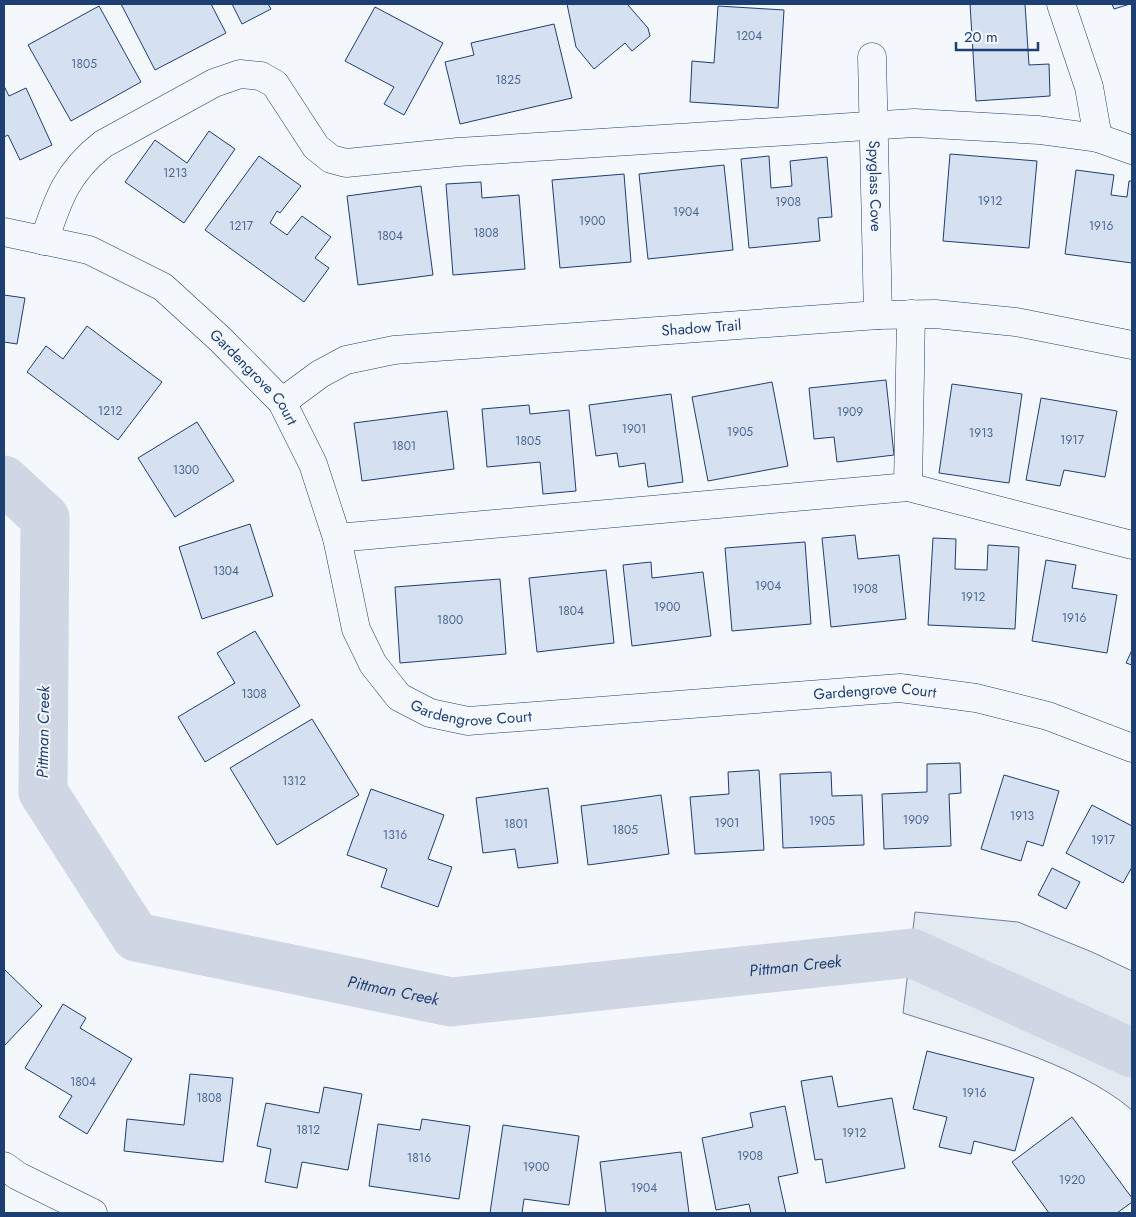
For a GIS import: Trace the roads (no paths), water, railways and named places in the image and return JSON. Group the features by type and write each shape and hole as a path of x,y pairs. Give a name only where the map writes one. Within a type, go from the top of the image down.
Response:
{"street":[{"path":"1061,4 1089,87 1098,138"},
{"name":"Spyglass Cove","path":"872,57 878,315"},
{"path":"44,241 64,186 88,156 104,144 214,83 240,74 261,76 276,84 316,147 331,159 346,163 458,152 914,123 1040,130 1098,138 1132,150"},
{"name":"Gardengrove Court","path":"4,232 89,250 163,287 221,340 282,402 313,464 337,538 356,629 373,664 399,697 430,713 468,721 900,688 976,698 1048,716 1132,748"},
{"path":"908,487 912,314"},
{"name":"Shadow Trail","path":"282,402 320,374 346,360 394,350 878,315 912,314 1016,322 1132,346"},
{"path":"337,538 908,487 1132,545"},
{"path":"4,1166 18,1176 93,1213"}],"waterway":[{"name":"Pittman Creek","path":"4,480 45,518 43,792 136,937 451,1002 912,953 1132,1053"}]}
